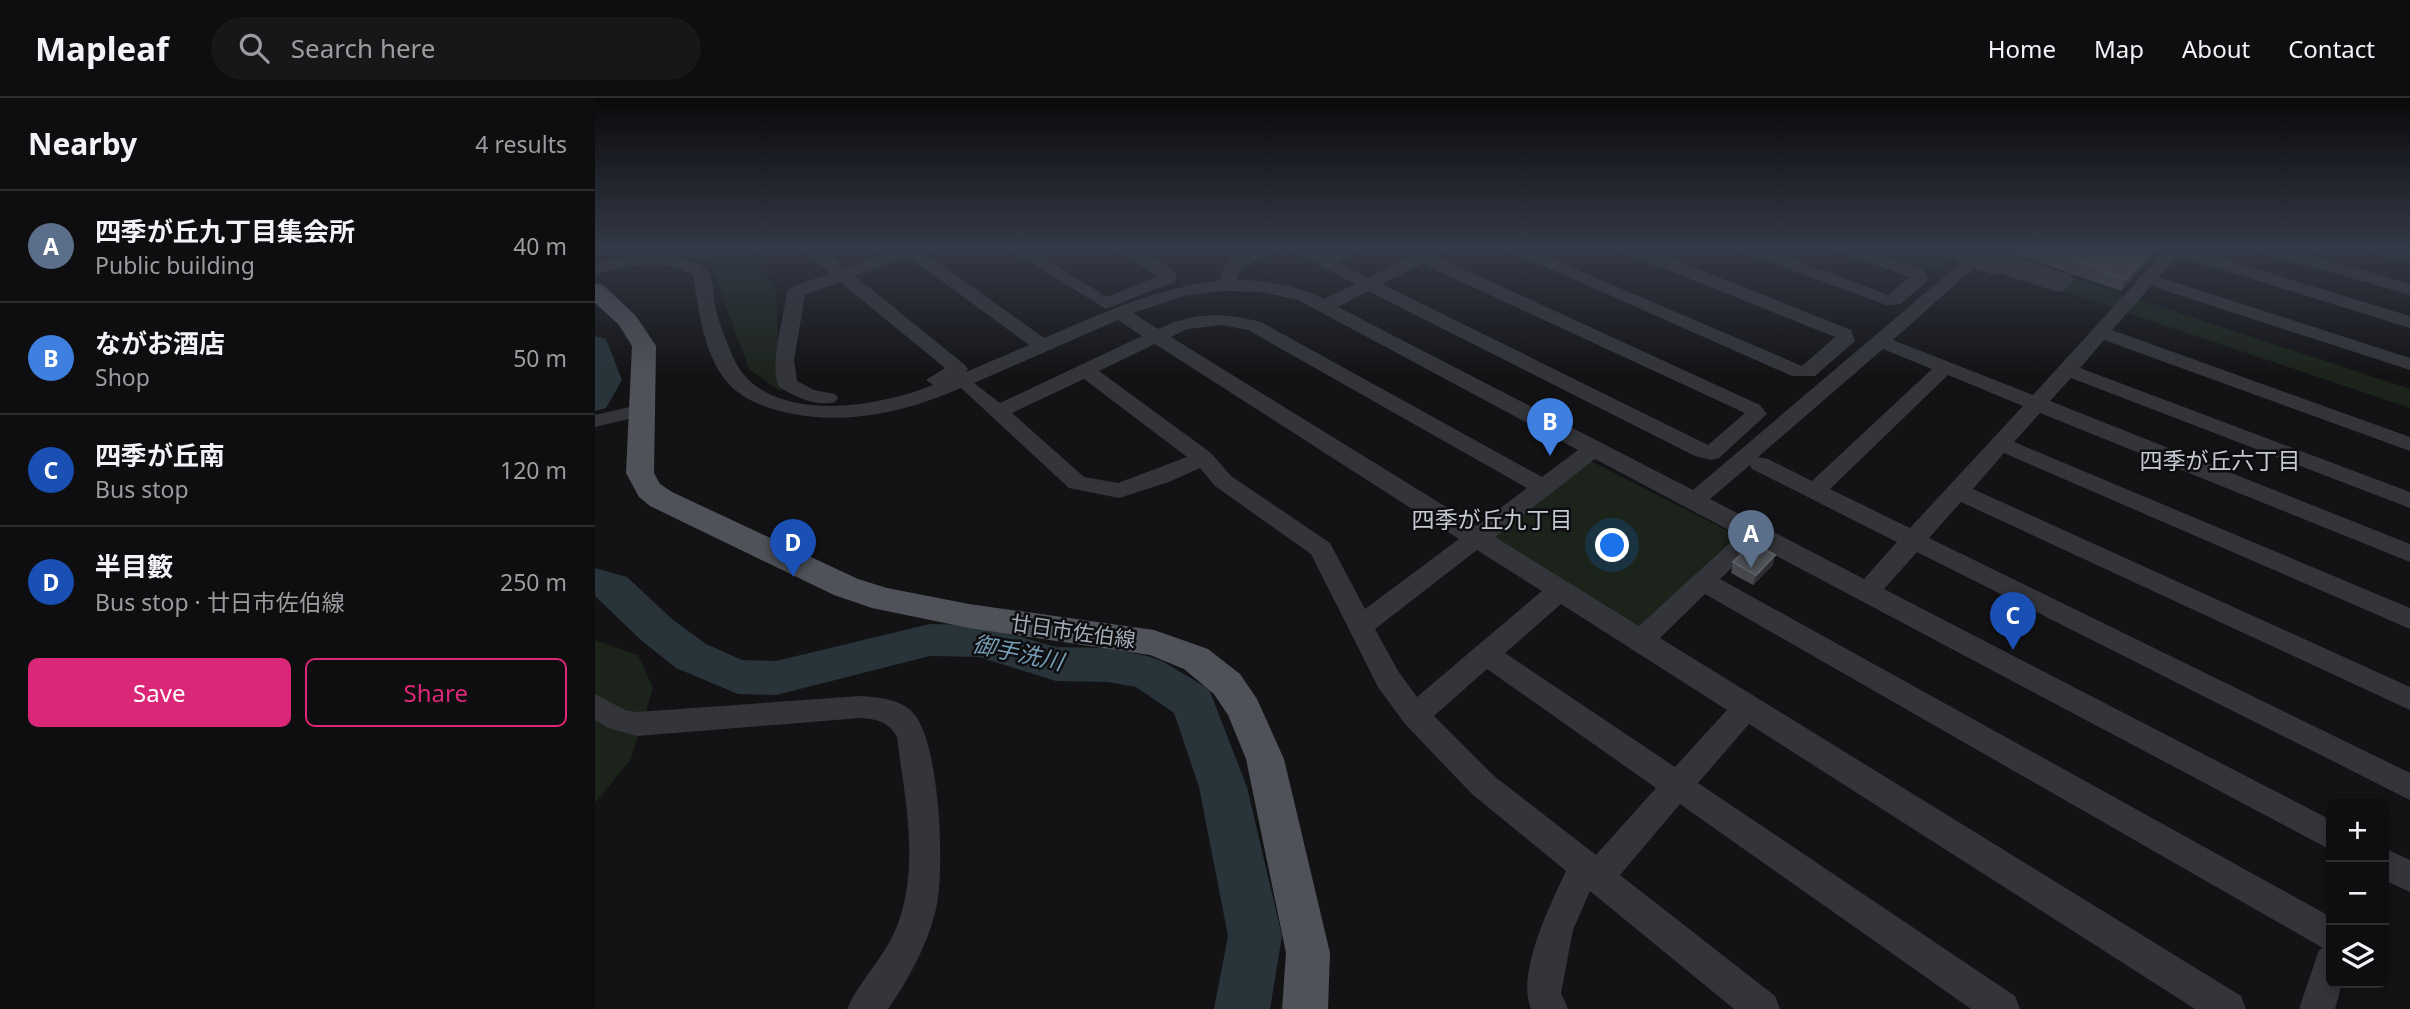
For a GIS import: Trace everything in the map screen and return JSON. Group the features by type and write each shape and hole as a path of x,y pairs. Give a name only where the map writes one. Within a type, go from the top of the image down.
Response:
{"main road":[{"name":"廿日市佐伯線","path":"596,291 628,321 644,346 640,473 649,490 661,499 846,587 884,600 969,616 1154,643 1196,659 1227,684 1244,709 1265,759 1308,953 1305,1009"}],"street":[{"path":"704,291 707,312 732,376 745,389 764,400 790,407 858,411 894,406 933,393 1119,313 1183,291"},
{"path":"800,291 796,292 792,327 784,360 787,384 796,391 822,398 857,398 913,388 958,369 861,291"},
{"path":"967,291 1043,346"},
{"path":"1084,291 1106,304 1138,291"},
{"path":"1284,291 1304,296 2326,833"},
{"path":"1324,307 1357,291"},
{"path":"1379,291 1703,451 1711,453 1757,414 1753,409 1508,291"},
{"path":"1610,291 1799,372 1808,372 1845,341 1844,334 1735,291"},
{"path":"1861,291 1886,300 1895,300 1906,291"},
{"path":"1694,501 1939,291"},
{"path":"1866,593 2140,291"},
{"path":"2183,291 2410,364"},
{"path":"2309,291 2410,322"},
{"path":"1119,313 2228,1009"},
{"path":"998,412 1183,324 1222,319 1254,327 1542,487"},
{"path":"2102,333 2410,444"},
{"path":"1880,341 2410,552"},
{"path":"1815,491 1945,367"},
{"path":"1085,370 1203,458 1223,481 1321,549 1388,679 1415,716 1483,785 1762,1009"},
{"path":"2068,370 2410,500"},
{"path":"971,388 1077,484 1119,491 1161,477 1203,458"},
{"path":"602,419 643,410"},
{"path":"2001,444 2410,619"},
{"path":"1361,626 1595,448"},
{"path":"1760,464 2410,787"},
{"path":"1958,491 2410,699"},
{"path":"1641,640 1747,540"},
{"path":"1703,581 2326,932"},
{"path":"1415,716 1560,590"},
{"path":"1486,654 2002,1009"},
{"path":"595,705 618,720 637,724 860,707 879,708 895,713 907,723 912,737 927,855 924,899 907,948 865,1009"},
{"path":"1551,1009 1543,995 1556,930 1591,871 1678,786 1747,707"},
{"path":"2389,866 2410,877"},
{"path":"2317,1009 2326,979"}],"shaded area":[{"path":"721,291 776,291 780,391 749,369"},
{"path":"2061,291 2112,291 2410,389 2410,408"},
{"path":"1591,461 1736,535 1641,627 1491,537"},
{"path":"595,640 638,655 653,688 631,759 595,803"}],"building":[{"path":"1753,543 1775,555 1756,575 1733,562"}],"waterway":[{"name":"御手洗川","path":"595,345 606,380 595,401"},
{"name":"御手洗川","path":"595,582 613,587 657,630 691,656 738,677 776,678 930,640 979,641 1056,664 1108,665 1147,673 1193,702 1223,787 1255,936 1242,1009"}],"place":[{"name":"ながお酒店","path":"1550,456"},
{"name":"四季が丘九丁目集会所","path":"1751,568"},
{"name":"半目籔","path":"793,577"},
{"name":"四季が丘南","path":"2013,650"}],"district":[{"name":"四季が丘六丁目","path":"2220,460"},
{"name":"四季が丘九丁目","path":"1492,519"}]}
